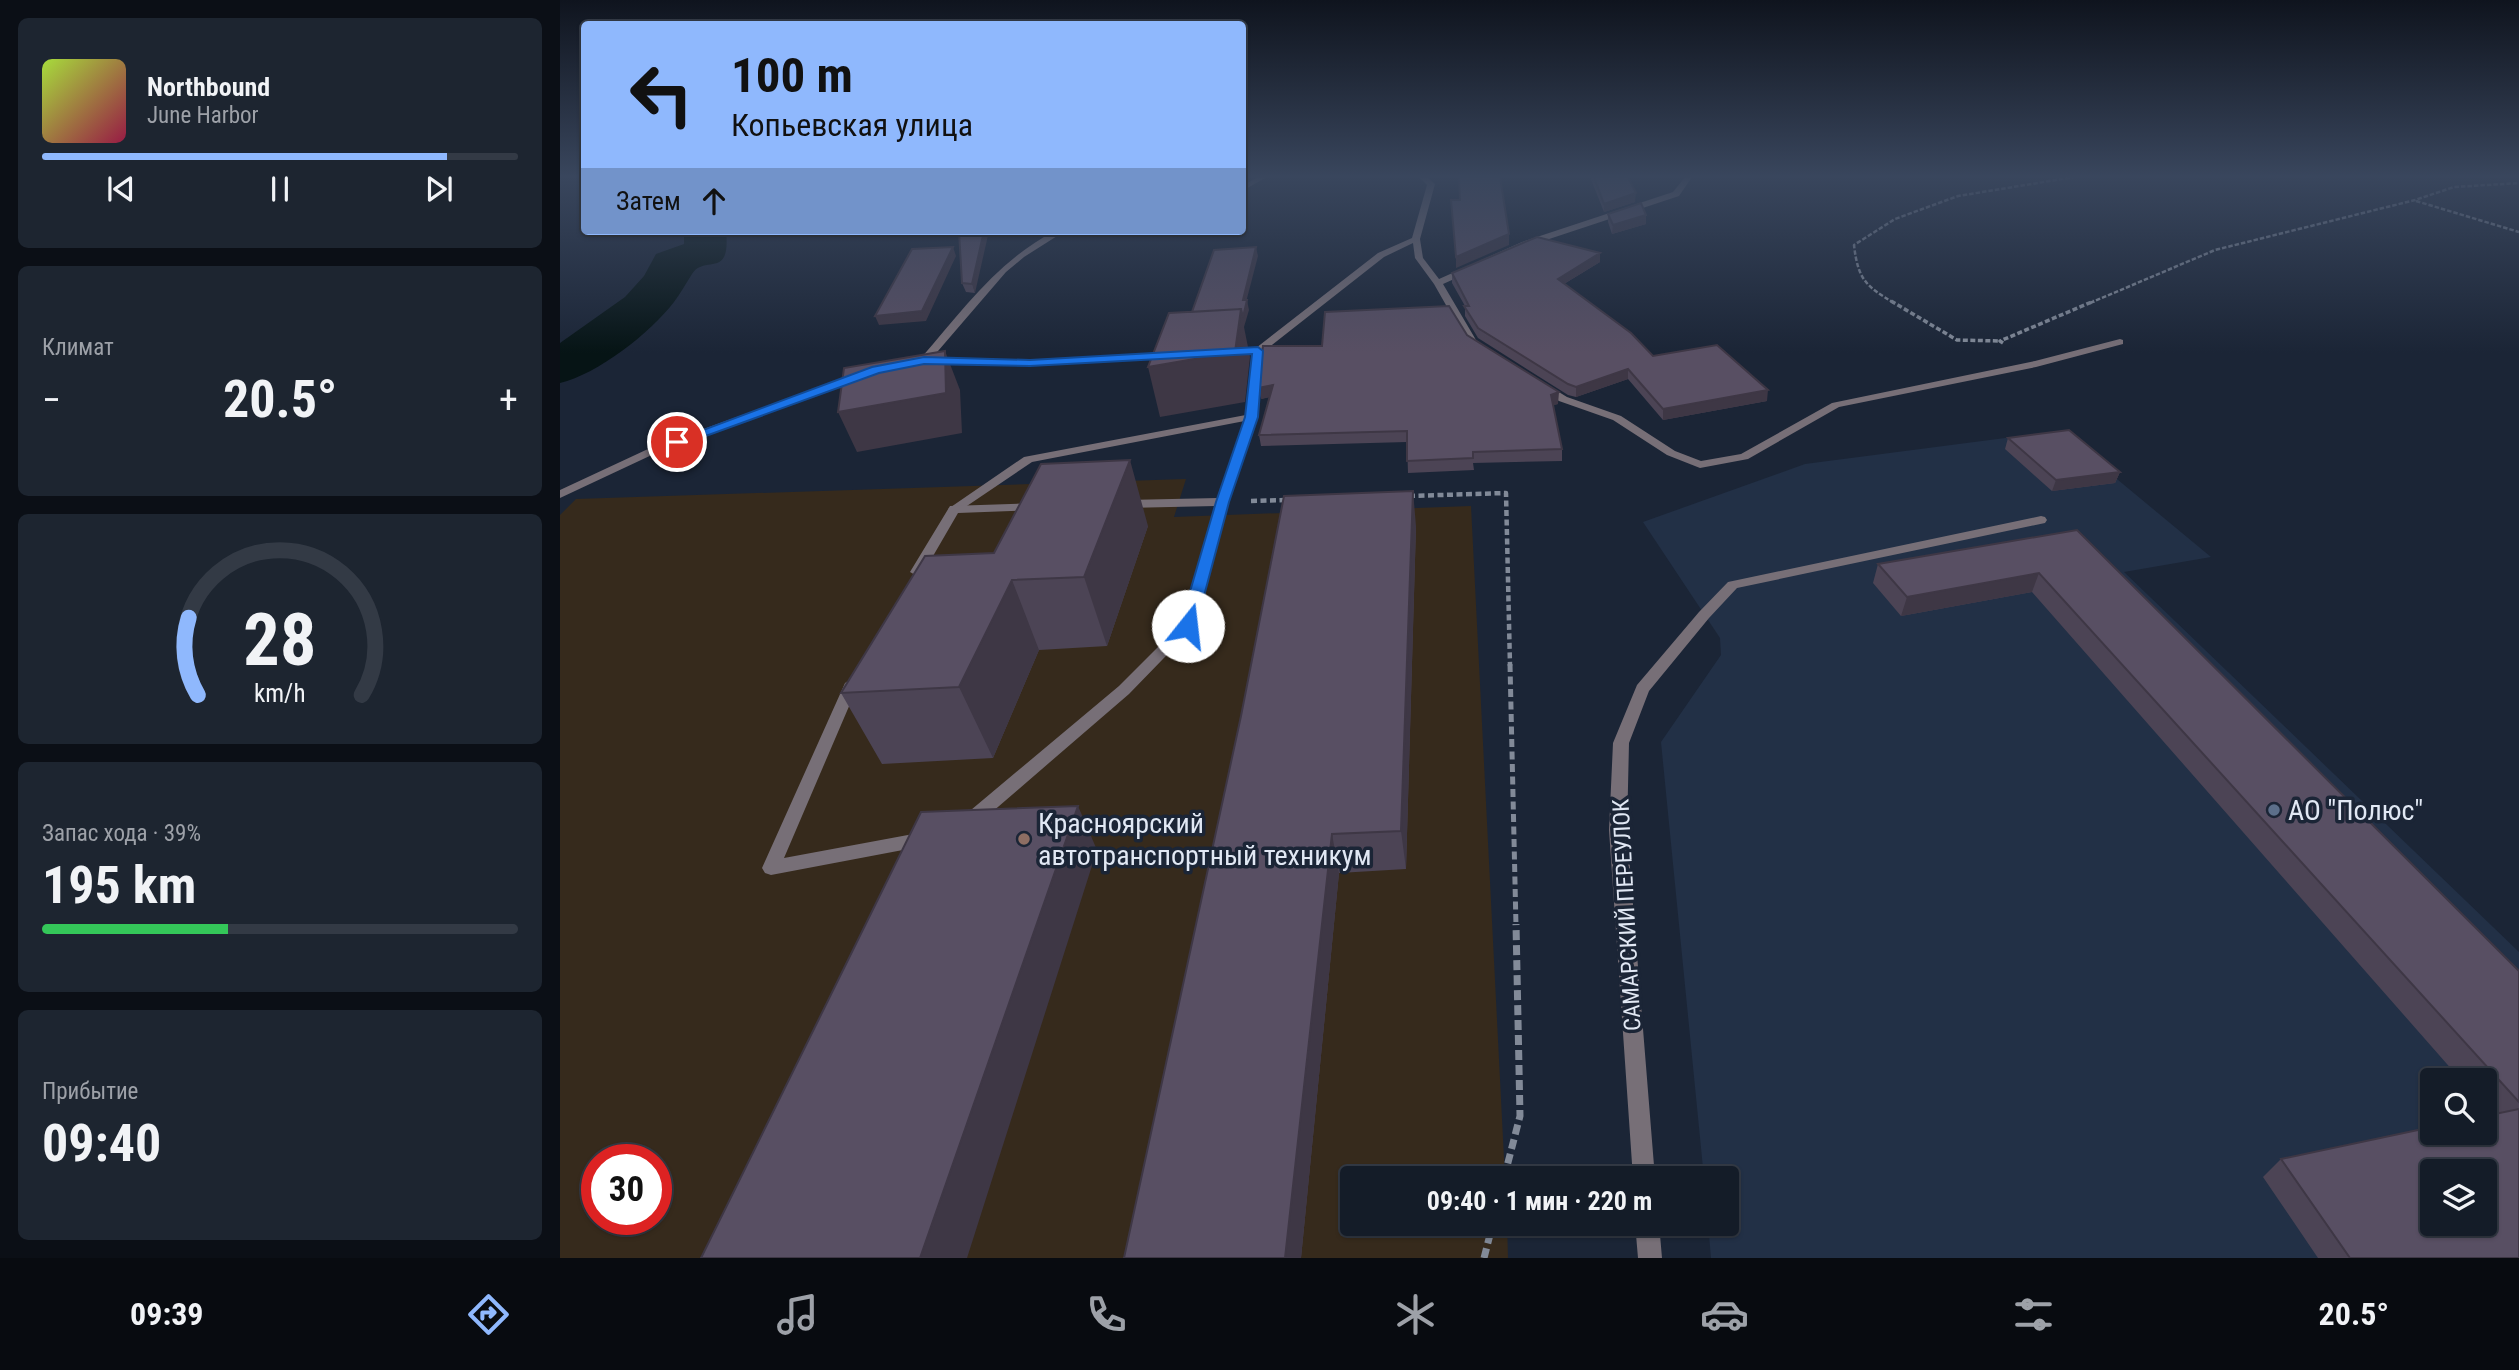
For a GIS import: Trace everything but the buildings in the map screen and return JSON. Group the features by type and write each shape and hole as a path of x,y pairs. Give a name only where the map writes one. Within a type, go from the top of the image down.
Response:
{"street":[{"path":"924,361 1006,268 1026,250 1052,236"},
{"path":"1417,236 1419,258 1438,283 1472,342 1495,356"},
{"path":"1438,283 1474,263 1550,236"},
{"path":"1231,352 1258,351 1381,256 1416,239"},
{"path":"1540,385 1563,399 1617,418 1671,453 1700,465 1744,457 1836,405 2036,364 2120,342"},
{"path":"860,671 846,694 771,868 950,834 1124,690 1188,626 1223,502 1251,417 1258,351"},
{"path":"912,363 1030,363 1178,355"},
{"path":"560,494 652,451 876,370"},
{"path":"907,590 954,509 1028,459 1251,417"},
{"path":"1115,505 1223,502"},
{"path":"954,509 1048,507"},
{"name":"САМАРСКИЙ ПЕРЕУЛОК","path":"1643,1166 1618,830 1621,743 1642,689 1733,585 2041,520"},
{"path":"1648,1236 1650,1258"}],"path":[{"path":"1869,236 1854,245 1856,264 1866,286 1957,340 2000,341 2215,250 2272,236"},
{"path":"2000,341 2036,364"},
{"path":"1398,496 1506,493 1520,1116 1507,1166"},
{"path":"1223,502 1290,500"},
{"path":"1484,1258 1490,1236"}],"shaded area":[{"name":"АО \"Полюс\"","path":"2059,431 2211,557 2124,572 2519,952 2519,1258 1711,1258 1709,1236 1739,1236 1739,1166 1703,1166 1661,742 1721,655 1720,638 1643,522 1805,464"},
{"name":"Красноярский автотранспортный техникум","path":"1186,479 1174,517 1471,506 1504,1166 1340,1166 1340,1236 1507,1236 1508,1258 560,1258 560,515 576,499"}],"waterway":[{"path":"560,367 607,336 642,307 657,293 672,264 706,251 705,236"}],"place":[{"name":"АО \"Полюс\"","path":"2274,810"},
{"name":"Красноярский автотранспортный техникум","path":"1024,839"}],"route":[{"path":"677,442 876,370 924,361 1030,363 1258,351 1251,417 1223,502 1188,626"}]}
